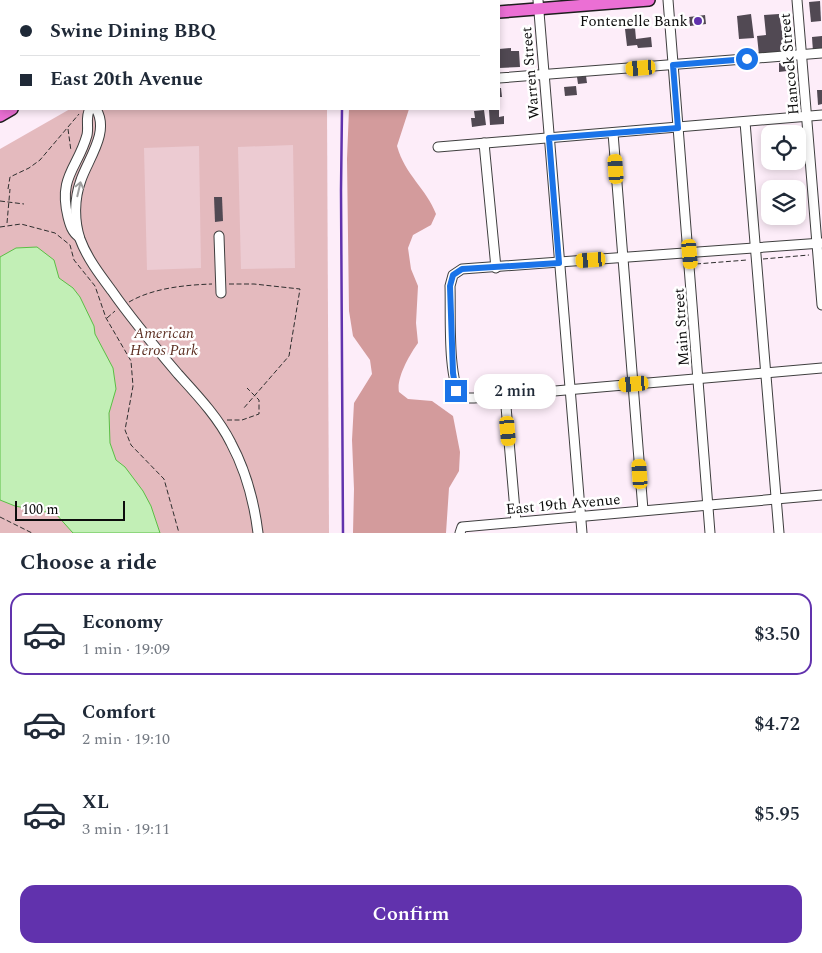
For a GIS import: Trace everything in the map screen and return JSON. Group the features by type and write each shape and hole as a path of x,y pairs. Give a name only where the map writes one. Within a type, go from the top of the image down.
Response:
{"main road":[{"path":"500,12 538,4 649,0"}],"street":[{"name":"Main Street","path":"668,0 690,254 710,533"},
{"name":"Hancock Street","path":"797,0 819,243 822,305"},
{"name":"Warren Street","path":"538,4 582,533"},
{"path":"500,78 822,54"},
{"path":"90,110 87,133 68,176 65,192 70,226 79,237 91,261 122,306 219,423 231,442 253,502 258,533"},
{"path":"79,237 76,198 80,181 97,146 100,127 96,110"},
{"path":"438,148 822,115"},
{"path":"745,122 779,533"},
{"path":"613,133 643,510"},
{"path":"484,143 496,268"},
{"path":"80,152 91,159"},
{"path":"219,236 221,288"},
{"path":"819,243 690,254 462,269 453,275 450,286 453,373 456,391 462,398 822,368"},
{"path":"505,395 516,522"},
{"name":"East 19th Avenue","path":"460,533 462,527 822,495"}],"path":[{"path":"7,225 10,177 29,168 50,150 59,136 76,120 80,110"},
{"path":"0,201 24,204"},
{"path":"0,227 7,225 31,225 55,233 70,244 74,260 99,295 106,318 131,361 133,386 125,430 131,445 164,479 169,491 179,533"},
{"path":"106,318 138,297 181,286 221,288 254,284 300,289 289,356 243,408"},
{"path":"219,423 223,420 242,420 260,414 259,400 247,388"},
{"path":"0,517 32,533"}],"green space":[{"name":"American Heros Park","path":"68,110 327,110 329,533 0,533 0,149"}],"shaded area":[{"path":"349,110 409,110 397,146 405,165 427,196 436,214 431,225 413,235 408,248 411,269 418,286 416,323 418,343 404,366 399,392 408,399 432,401 453,416 460,452 459,471 449,488 446,533 353,533 352,440 354,403 372,374 370,360 353,336 349,311 347,159"},
{"path":"293,145 295,268 241,269 238,147"},
{"path":"199,146 201,268 147,270 144,148"},
{"path":"37,247 54,260 59,278 73,288 80,297 94,326 95,334 113,368 116,389 109,413 110,443 116,460 125,467 143,491 151,506 160,533 73,533 56,514 15,506 0,500 0,257 16,248"}],"building":[{"path":"820,1 821,21 811,22 809,2"},
{"path":"751,14 754,38 739,39 737,16"},
{"path":"779,14 786,53 759,55 757,36 766,35 764,15"},
{"name":"Fontenelle Bank","path":"705,15 706,24 690,26 689,17"},
{"path":"635,28 636,39 651,37 652,47 638,48 637,45 627,46 625,29"},
{"path":"822,36 822,51 813,52 812,37"},
{"path":"511,48 511,51 519,51 520,67 500,68 500,49"},
{"path":"787,62 787,71 779,72 779,63"},
{"path":"586,76 587,83 578,84 577,77"},
{"path":"576,86 577,95 565,96 564,87"},
{"path":"817,90 822,90 822,104 818,105"},
{"path":"484,110 486,125 472,127 471,118 475,118 474,111"},
{"path":"489,110 499,110 499,117 504,116 504,124 490,125"},
{"path":"214,197 222,197 223,221 215,222"}],"railway":[{"path":"342,110 343,533"}],"place":[{"name":"Fontenelle Bank","path":"698,21"}],"route":[{"path":"456,391 453,373 450,286 453,275 462,269 559,263 549,138 678,128 673,65 747,59"}]}
